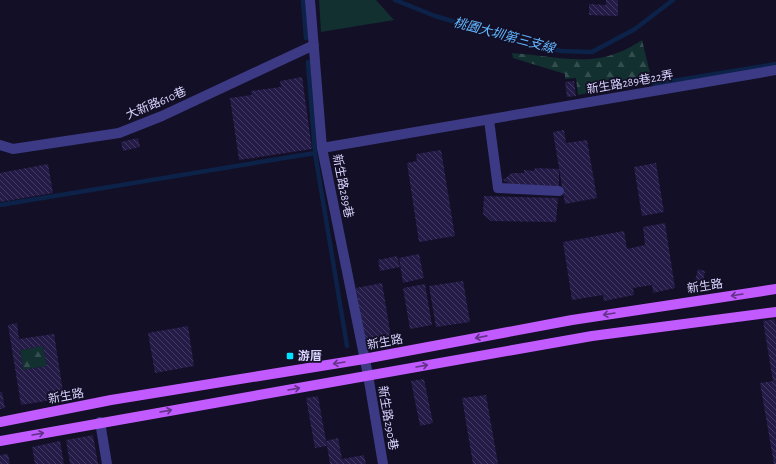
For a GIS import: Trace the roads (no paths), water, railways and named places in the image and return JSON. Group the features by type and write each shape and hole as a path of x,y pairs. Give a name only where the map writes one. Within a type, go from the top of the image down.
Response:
{"main road":[{"name":"新生路","path":"0,422 111,400 364,359 572,320 776,289"},
{"path":"0,441 100,422 592,336 776,312"}],"lane":[{"name":"新生路289巷","path":"310,0 322,148 368,375"},
{"name":"大新路610巷","path":"0,145 13,149 119,133 162,116 314,45"},
{"name":"新生路289巷22弄","path":"322,148 776,70"},
{"path":"489,120 498,188 558,191"},
{"name":"新生路290巷","path":"368,375 383,464"},
{"path":"100,422 107,464"}],"waterway":[{"path":"303,0 306,38"},
{"name":"桃園大圳第三支線","path":"395,0 435,16 523,42 561,51 592,52 635,29 673,0"},
{"path":"308,62 315,153"},
{"path":"654,84 776,64"},
{"path":"0,205 315,153 347,346"}],"place":[{"name":"游厝","path":"290,356"}]}
